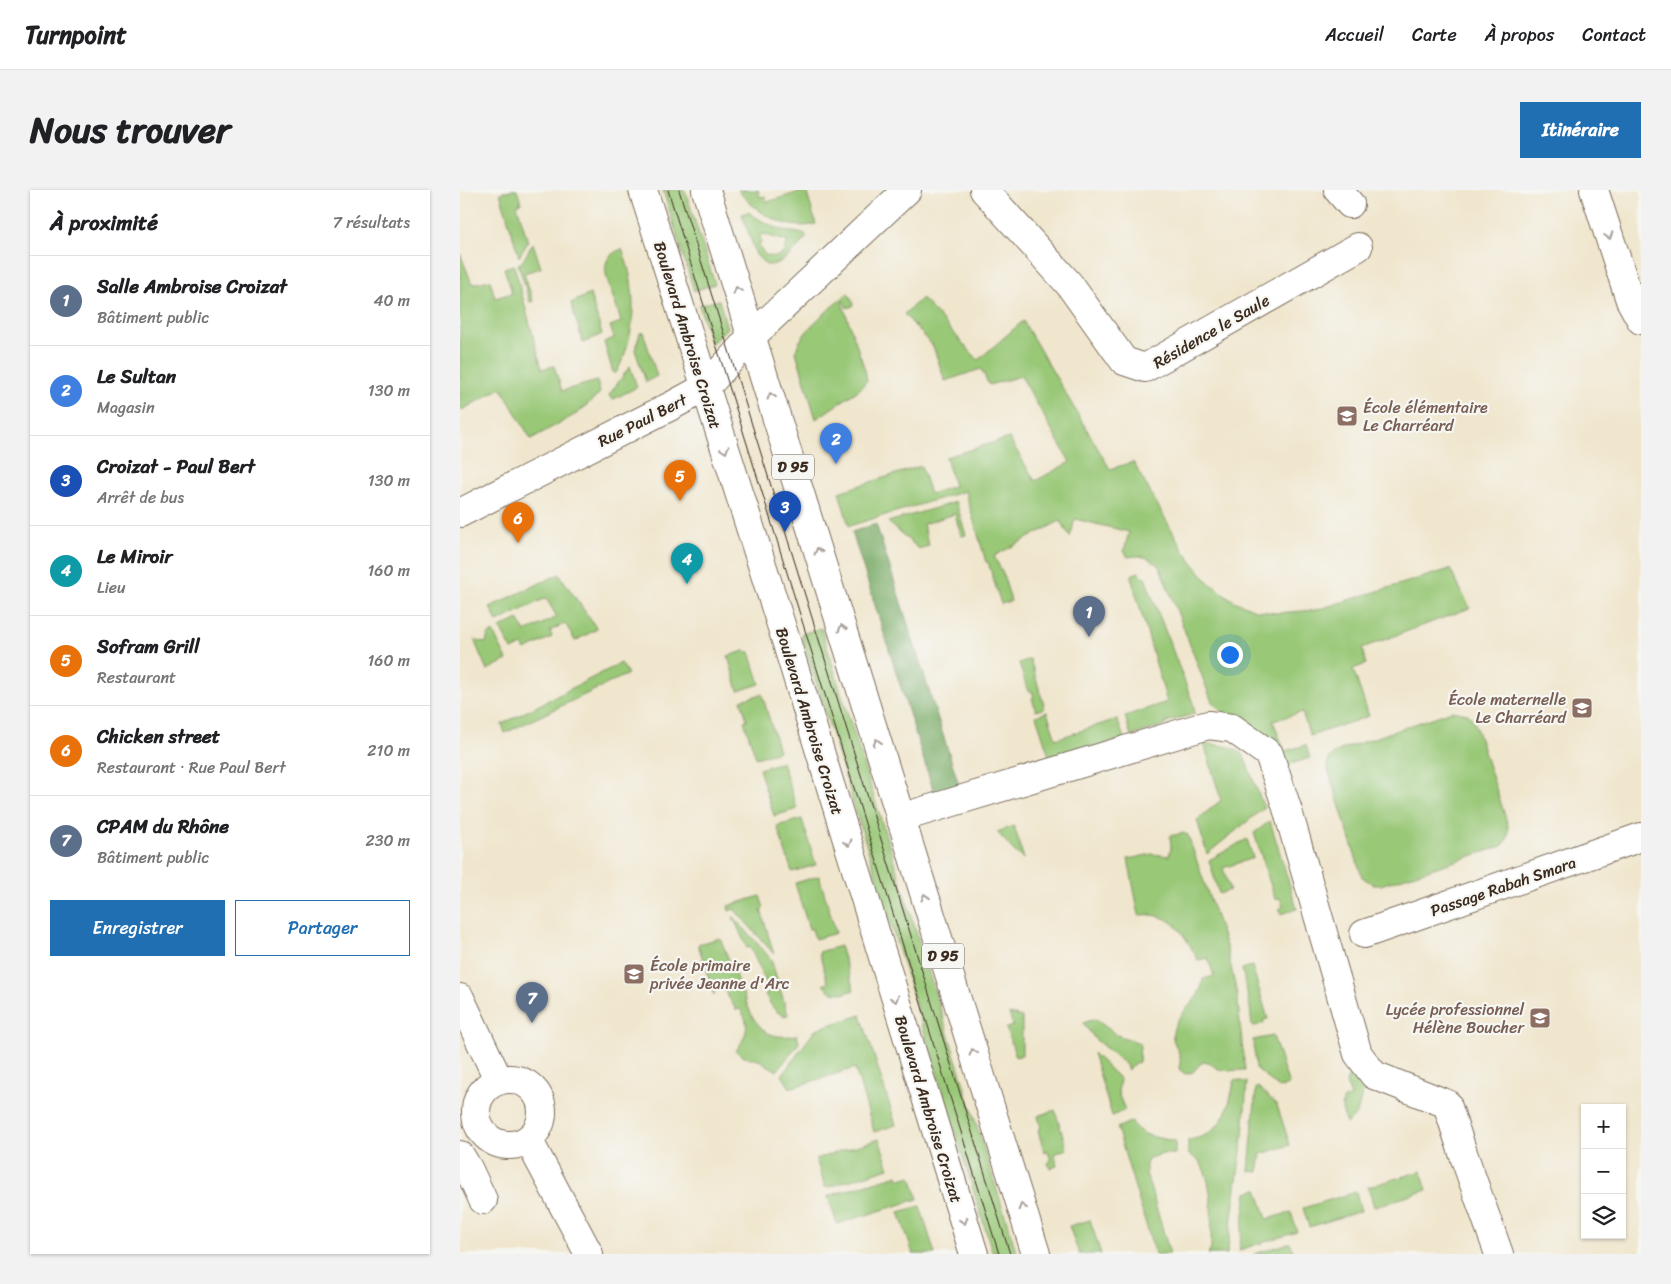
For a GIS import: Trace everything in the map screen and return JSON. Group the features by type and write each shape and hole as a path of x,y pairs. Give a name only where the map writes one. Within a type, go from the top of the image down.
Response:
{"main road":[{"name":"Boulevard Ambroise Croizat","path":"643,190 782,631 974,1254"},
{"name":"D 95","path":"706,190 1036,1254"},
{"name":"Rue Paul Bert","path":"460,513 706,387 752,336 907,190"},
{"name":"Résidence le Saule","path":"984,190 1069,284 1124,361 1145,368 1358,247"},
{"path":"1594,190 1630,300 1641,320"},
{"path":"900,818 1208,724 1232,728 1269,754 1287,808 1358,1054 1374,1075 1447,1104 1499,1254"},
{"name":"Passage Rabah Smara","path":"1364,934 1641,837"},
{"path":"460,998 499,1081"},
{"path":"514,1080 529,1086 539,1098 542,1113 538,1128 528,1139 516,1144 504,1145 492,1141 483,1133 476,1118 477,1103 485,1089 499,1081 514,1080"},
{"path":"460,1148 483,1133"},
{"path":"528,1139 589,1254"},
{"path":"460,1155 484,1200"}],"green space":[{"path":"517,190 521,203 517,205 528,242 519,257 500,193"},
{"path":"663,190 685,190 715,284 694,291"},
{"path":"738,190 758,190 760,197 765,196 767,202 806,190 816,224 794,225 773,219 754,206"},
{"path":"748,212 774,227 796,233 804,233 807,237 784,260 772,265 766,265 756,255 742,214","holes":["763,234 788,242 784,249 786,252 775,257 765,255 758,244 761,243 760,235"]},
{"path":"533,243 541,268 524,273 533,301 530,302 518,264 522,262"},
{"path":"622,249 631,280 633,312 628,344 616,373 613,373 604,342 614,338 610,326 621,322 607,278 606,266 610,256"},
{"path":"460,253 472,284 490,280 495,298 512,293 504,268 514,265 542,369 554,366 562,391 597,381 600,393 578,413 531,439 501,388 460,411"},
{"path":"848,293 853,306 847,308 843,300 842,302 867,380 860,389 816,419 796,352 798,345 809,329"},
{"path":"590,294 602,334 583,343 571,303"},
{"path":"922,298 978,360 1023,321 1110,469 1133,462 1185,553 1208,582 1234,601 1255,610 1276,613 1316,610 1450,569 1470,608 1362,648 1366,664 1353,669 1369,716 1310,736 1302,712 1273,721 1285,751 1306,745 1310,758 1281,767 1212,702 1160,567 1146,557 1128,557 1124,551 1129,532 1075,519 1070,537 1060,521 994,556 1003,574 1011,601 1001,604 988,562 986,562 965,491 849,526 839,492 921,466 930,494 954,486 946,457 1009,438 1035,481 1070,462 1021,376 989,385 981,369 945,381 933,346 904,314"},
{"path":"719,300 727,328 711,344 699,305"},
{"path":"643,332 657,376 646,382 635,350 640,333"},
{"path":"630,366 637,387 612,400 609,395"},
{"path":"956,502 966,535 961,536 955,514 923,524 929,546 919,549 888,522"},
{"path":"876,524 960,788 935,796 852,532"},
{"path":"1139,572 1145,578 1194,706 1194,714 1166,722 1166,725 1131,736 1125,716 1167,702 1131,577"},
{"path":"559,574 597,629 575,641 565,623 550,631 552,637 525,650 522,645 512,650 500,628 518,619 525,632 557,617 546,598 497,622 490,607"},
{"path":"821,628 1017,1254 993,1254 801,634"},
{"path":"493,632 507,660 487,670 474,640 486,643 488,635"},
{"path":"744,651 750,652 760,684 738,691 728,656"},
{"path":"1030,659 1045,708 1036,711 1032,691 1028,691 1019,663"},
{"path":"621,663 628,674 505,733 502,724"},
{"path":"762,694 779,751 756,758 744,721 747,720 741,700"},
{"path":"1452,711 1468,714 1474,721 1508,825 1507,839 1502,846 1381,885 1374,885 1362,877 1327,766 1328,761 1340,750"},
{"path":"1047,712 1056,739 1117,719 1124,738 1051,762 1036,716"},
{"path":"1204,743 1230,747 1243,754 1264,808 1207,854 1197,820 1221,800"},
{"path":"782,762 797,809 774,816 759,769"},
{"path":"802,819 816,865 792,872 777,826"},
{"path":"1270,821 1297,909 1281,914 1279,909 1283,907 1280,898 1275,899 1254,833"},
{"path":"1014,826 1024,859 997,832"},
{"path":"1183,833 1188,835 1227,949 1237,994 1245,1070 1222,1070 1204,1062 1193,1072 1185,1074 1179,1069 1179,1054 1173,1036 1175,1024 1198,994 1202,987 1203,979 1214,976 1208,958 1198,960 1176,926 1161,917 1139,915 1128,859 1152,854 1169,856 1171,847 1170,836"},
{"path":"1247,839 1253,858 1223,868 1230,890 1219,894 1209,860"},
{"path":"819,876 836,933 815,939 812,929 809,929 795,883"},
{"path":"760,896 764,908 761,910 774,954 734,909 729,911 728,906"},
{"path":"733,917 771,959 788,1015 785,1016 778,1012 765,994 770,991 750,947 747,948"},
{"path":"720,938 752,1016 761,1028 776,1036 797,1035 799,1043 777,1071 759,1060 744,1057 736,1051 745,1035 746,1020 740,1009 736,1010 725,991 720,987 715,987 714,996 698,944"},
{"path":"840,946 854,990 845,993 831,992 823,985 828,983 819,952"},
{"path":"1252,966 1268,1019 1263,1020 1264,1023 1252,1027 1242,969"},
{"path":"1009,1014 1022,1017 1022,1055 1016,1057 1006,1028 1013,1026"},
{"path":"861,1015 896,1125 874,1132 855,1068 790,1088 782,1075 816,1029"},
{"path":"1095,1019 1117,1035 1140,1043 1139,1062 1135,1063 1128,1070 1126,1065 1095,1039 1083,1023"},
{"path":"1273,1036 1289,1085 1279,1088 1256,1068 1253,1040"},
{"path":"1093,1053 1120,1079 1118,1093 1125,1110 1112,1116"},
{"path":"1350,1072 1364,1087 1357,1113 1347,1124 1342,1110 1343,1100 1351,1096 1346,1083"},
{"path":"1234,1080 1247,1082 1243,1136 1227,1254 1208,1254 1211,1249 1210,1193 1205,1172 1200,1163 1188,1154 1188,1140 1209,1133 1216,1127 1230,1101"},
{"path":"1258,1087 1277,1105 1290,1145 1261,1154 1258,1172 1249,1171 1256,1088"},
{"path":"1055,1110 1067,1149 1055,1153 1057,1166 1050,1168 1048,1163 1051,1161 1048,1151 1044,1152 1038,1130 1041,1128 1038,1116"},
{"path":"1132,1121 1144,1134 1175,1141 1175,1154 1163,1154 1149,1158 1146,1164 1146,1173 1170,1254 1155,1254 1117,1128"},
{"path":"879,1139 889,1168 825,1187 816,1159"},
{"path":"1421,1171 1427,1190 1374,1207 1368,1187"},
{"path":"898,1175 900,1179 911,1176 918,1199 837,1224 828,1196"},
{"path":"1257,1189 1267,1219 1291,1212 1297,1232 1239,1250 1247,1193"},
{"path":"1356,1192 1361,1211 1309,1227 1303,1208"},
{"path":"920,1206 935,1254 913,1254 899,1212"},
{"path":"1090,1220 1101,1254 1079,1254 1069,1226"},
{"path":"1290,1243 1294,1254 1254,1254"}],"tram line":[{"path":"668,190 999,1254"},
{"path":"679,190 1010,1254"}],"place":[{"name":"École élémentaire Le Charréard","path":"1347,416"},
{"name":"Le Sultan","path":"836,464"},
{"name":"Sofram Grill","path":"680,501"},
{"name":"Croizat - Paul Bert","path":"785,532"},
{"name":"Chicken street","path":"518,543"},
{"name":"Le Miroir","path":"687,584"},
{"name":"Salle Ambroise Croizat","path":"1089,637"},
{"name":"École maternelle Le Charréard","path":"1582,708"},
{"name":"École primaire privée Jeanne d'Arc","path":"634,974"},
{"name":"Lycée professionnel Hélène Boucher","path":"1540,1018"},
{"name":"CPAM du Rhône","path":"532,1023"}]}
